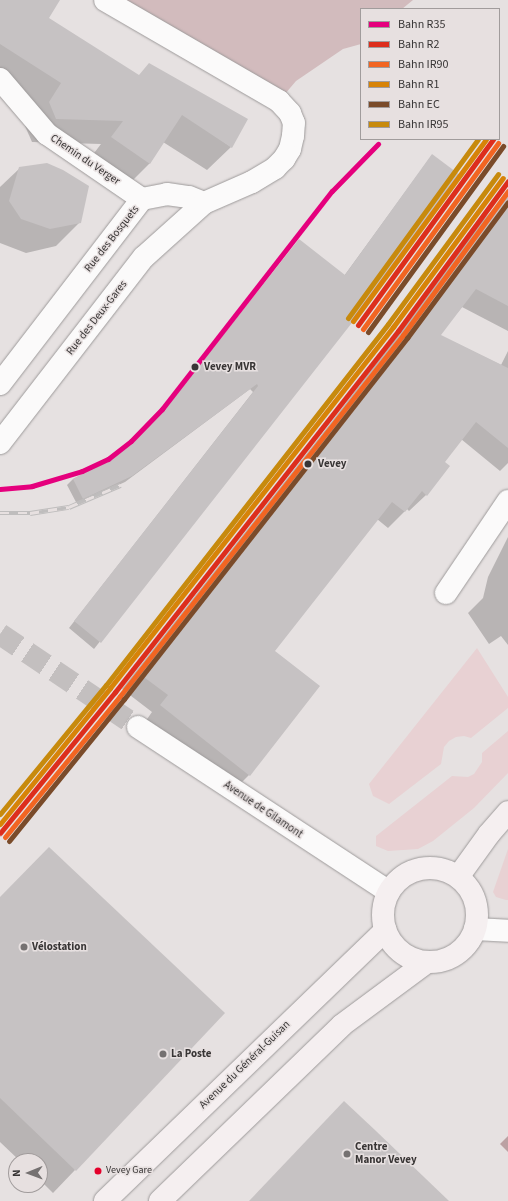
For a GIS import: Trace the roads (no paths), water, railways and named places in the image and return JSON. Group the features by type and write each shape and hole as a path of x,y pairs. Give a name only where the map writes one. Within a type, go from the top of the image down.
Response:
{"main road":[{"path":"458,877 489,834 508,812"},
{"path":"420,868 440,869 458,877 469,888 475,900 477,915 475,929 470,940 462,950 452,957 440,961 427,962 418,960 402,952 390,938 386,930 384,911 389,892 402,877 420,868"},
{"name":"Avenue du Général-Guisan","path":"105,1201 386,930"},
{"path":"160,1201 342,1025 427,962"}],"street":[{"path":"105,0 279,102 290,113 294,123 293,136 290,149 284,159 265,175 204,203"},
{"name":"Chemin du Verger","path":"0,79 47,134 142,199"},
{"name":"Rue des Bosquets","path":"0,384 142,199 167,194 189,197 204,203"},
{"name":"Rue des Deux-Gares","path":"0,443 144,257 204,203"},
{"path":"446,592 508,501"},
{"name":"Avenue de Gilamont","path":"138,727 389,892"},
{"path":"475,929 508,931"}],"tunnel":[{"path":"0,634 138,727"}],"railway":[{"path":"0,513 30,513 69,507 120,485"}],"rail line":[{"name":"IR95","path":"348,318 477,140"},
{"name":"R1","path":"353,321 485,140"},
{"name":"R2","path":"358,325 492,140"},
{"name":"IR90","path":"363,329 498,143"},
{"name":"R35","path":"0,489 32,486 82,471 108,459 131,441 162,409 332,191 378,144"},
{"name":"EC","path":"368,332 503,146"},
{"name":"IR95","path":"0,814 106,685 388,324 498,174"},
{"name":"R1","path":"0,824 110,688 393,327 503,178"},
{"name":"R2","path":"0,833 115,692 398,331 508,181"},
{"name":"IR90","path":"5,837 120,696 403,335 508,191"},
{"name":"EC","path":"9,841 124,699 407,338 508,202"}],"place":[{"name":"Vevey MVR","path":"195,367"},
{"name":"Vevey","path":"308,464"},
{"name":"Vélostation","path":"24,947"},
{"name":"La Poste","path":"163,1054"},
{"name":"Centre Manor Vevey","path":"347,1154"},
{"name":"Vevey Gare","path":"98,1171"}]}
